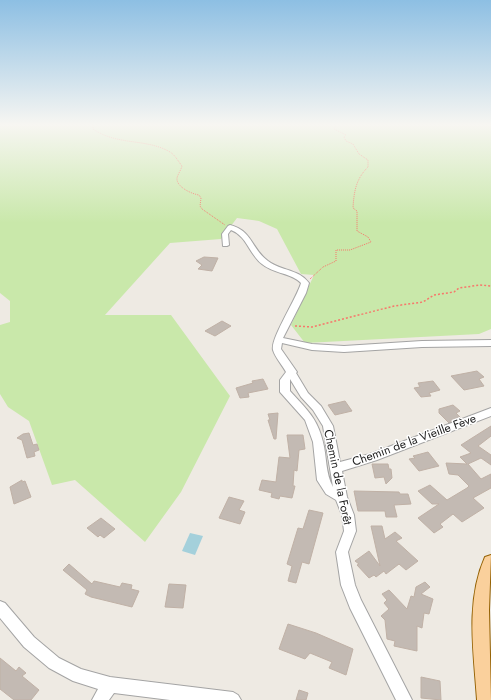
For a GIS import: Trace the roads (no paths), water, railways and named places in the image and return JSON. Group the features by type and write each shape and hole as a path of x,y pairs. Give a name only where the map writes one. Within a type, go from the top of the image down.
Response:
{"main road":[{"path":"486,700 484,582 491,562"}],"street":[{"path":"226,245 225,234 230,227 240,230 248,237 252,250 262,261 277,270 300,276 305,282 302,293 278,339 312,347 344,349 453,343 491,343"},
{"path":"453,343 491,336"},
{"name":"Chemin de la Forêt","path":"278,339 277,349 292,372 304,395 317,408 328,426 341,497 348,515 350,531 342,552 348,585 355,603 404,700"},
{"path":"292,372 285,380 285,392 310,419 318,442 323,480 330,490 341,497"},
{"name":"Chemin de la Vieille Fève","path":"336,468 373,457 491,412"},
{"path":"0,608 29,642 54,663 78,676 110,685 233,700"},
{"path":"100,700 110,685"}],"water":[{"path":"190,533 203,536 195,555 182,551"}]}
